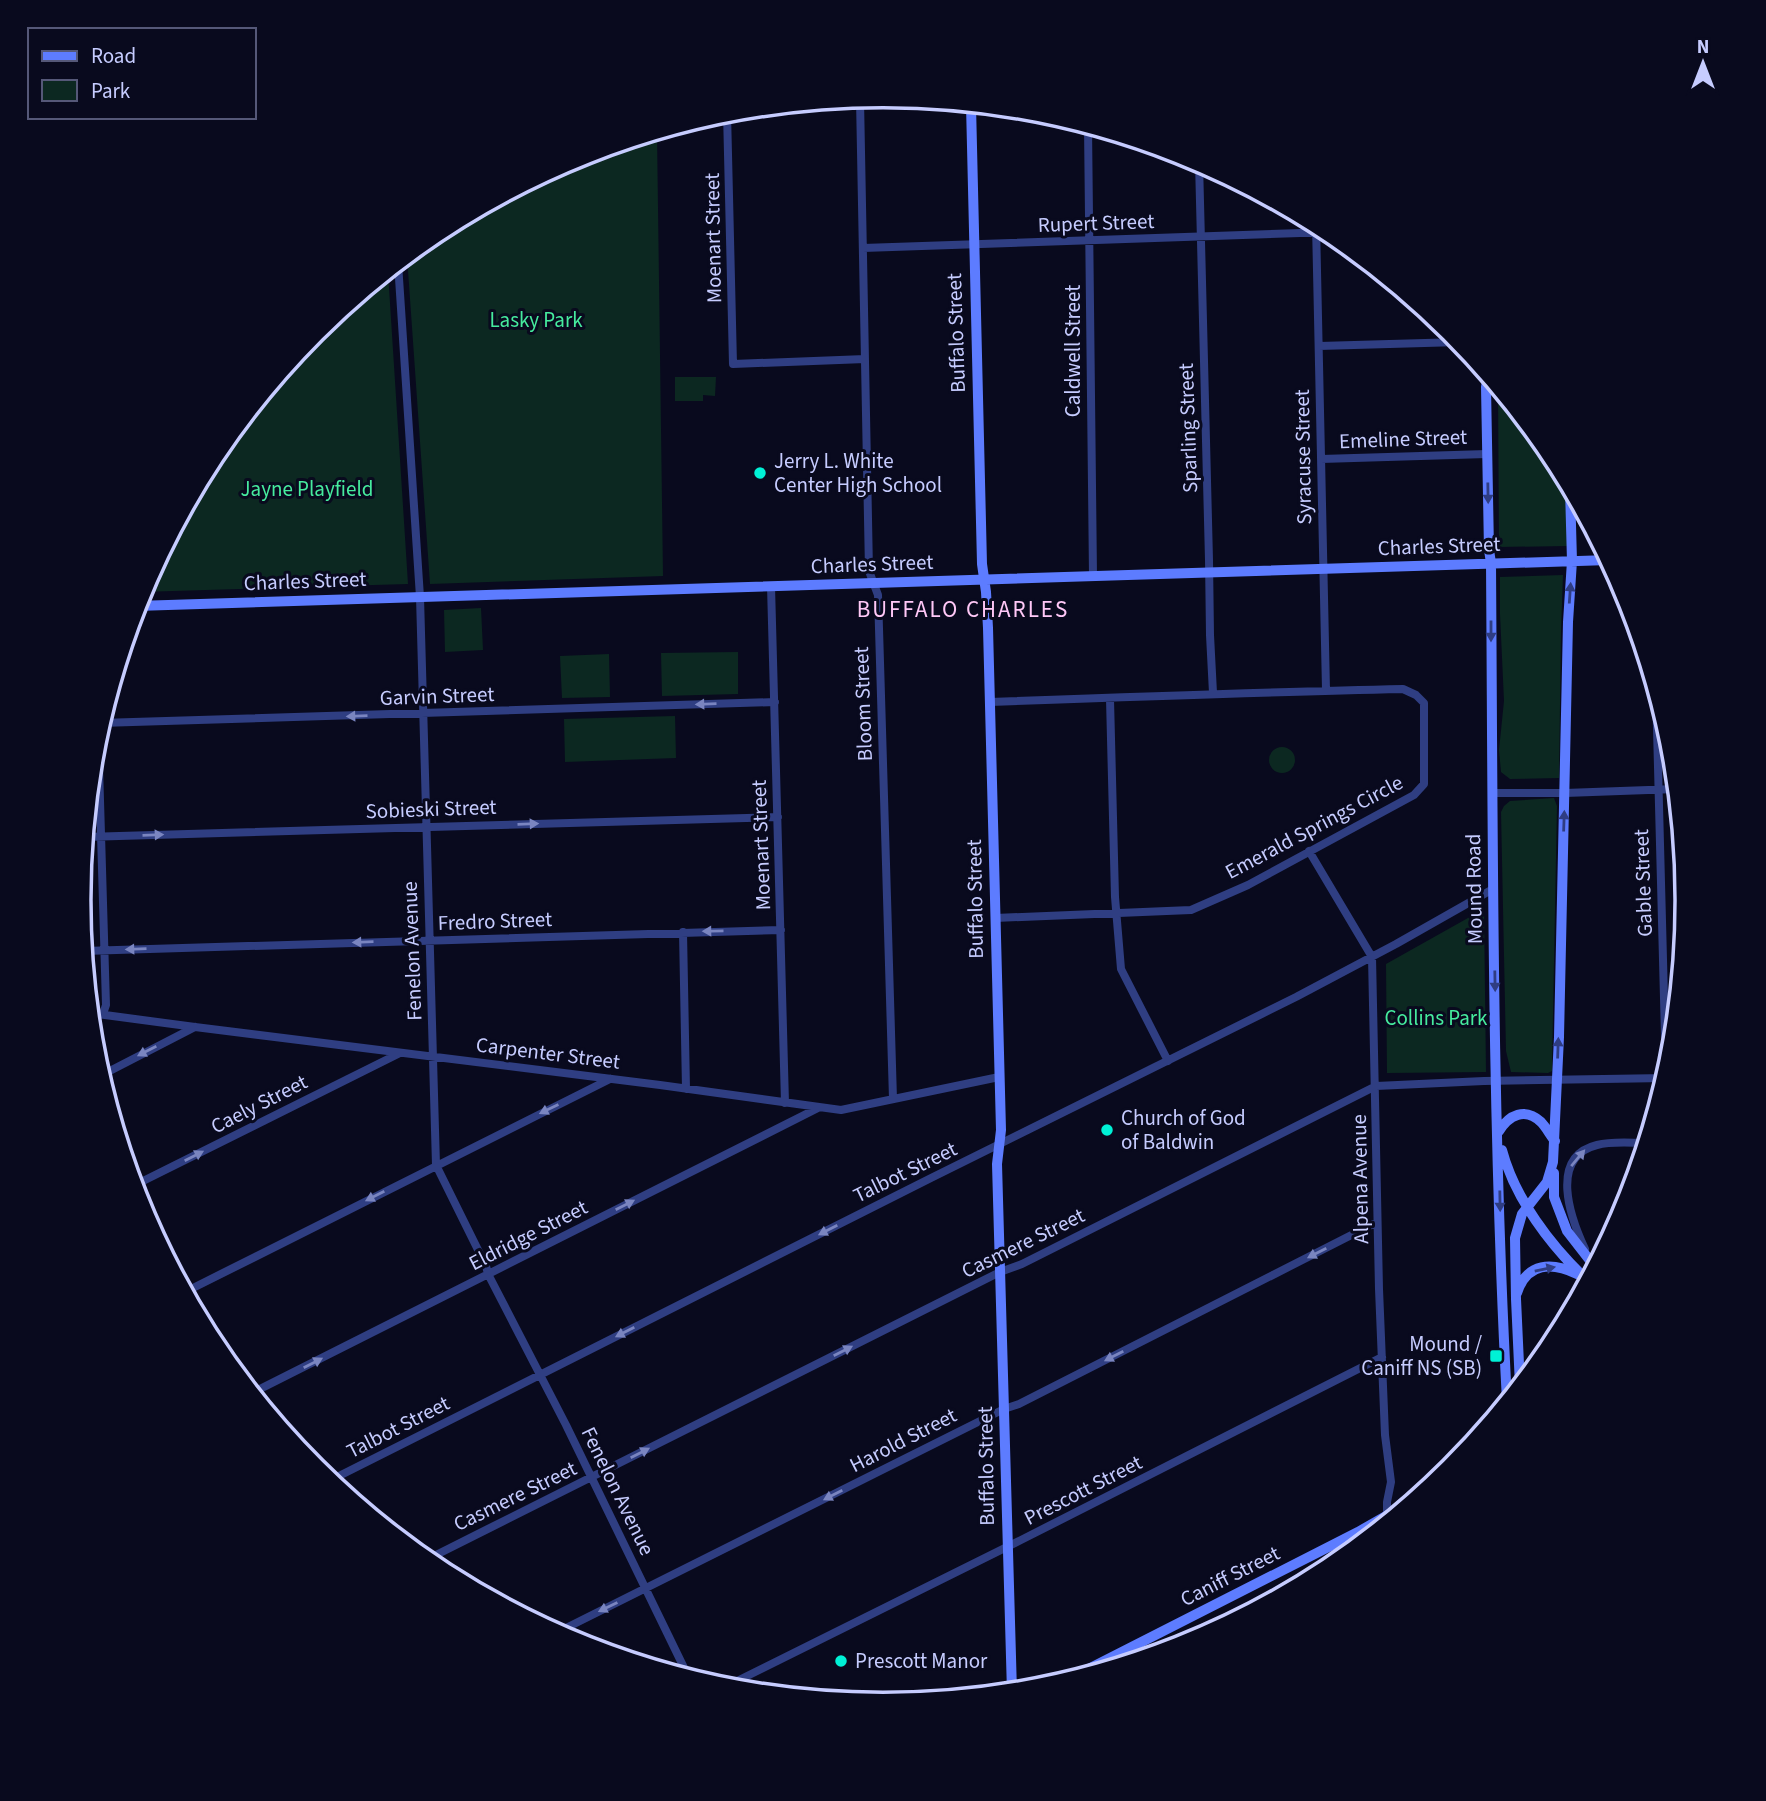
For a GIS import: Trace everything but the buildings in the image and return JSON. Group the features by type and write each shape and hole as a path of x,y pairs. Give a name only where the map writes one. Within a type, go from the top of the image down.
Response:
{"street":[{"name":"Bloom Street","path":"860,109 869,571 878,594 893,1099"},
{"name":"Buffalo Street","path":"971,114 982,564 988,628 990,702 1001,1129 997,1164 1012,1682"},
{"name":"Moenart Street","path":"727,124 733,364 864,359"},
{"name":"Caldwell Street","path":"1088,135 1093,576"},
{"name":"Sparling Street","path":"1199,175 1213,693"},
{"name":"Rupert Street","path":"863,248 1200,237 1303,230"},
{"name":"Syracuse Street","path":"1316,238 1326,690"},
{"name":"Fenelon Avenue","path":"399,274 419,597 436,1165 684,1667"},
{"path":"1319,346 1445,342"},
{"name":"Mound Road","path":"1486,388 1501,1284 1506,1389"},
{"name":"Emeline Street","path":"1321,459 1487,454"},
{"path":"1571,508 1572,561 1567,622 1553,1163 1554,1197 1567,1231 1589,1259"},
{"name":"Charles Street","path":"148,606 1598,560"},
{"name":"Moenart Street","path":"771,586 785,1103"},
{"name":"Emerald Springs Circle","path":"990,702 1403,689 1416,695 1424,703 1424,784 1414,795 1248,885 1191,910 995,918"},
{"path":"1110,699 1121,969 1168,1061"},
{"name":"Garvin Street","path":"112,723 775,702"},
{"name":"Gable Street","path":"1657,733 1665,1026"},
{"path":"1492,793 1667,789"},
{"path":"99,790 106,1005 103,1014"},
{"name":"Sobieski Street","path":"94,837 778,817"},
{"name":"Alpena Avenue","path":"1309,851 1372,957 1377,1222 1385,1435 1391,1482 1387,1511"},
{"name":"Talbot Street","path":"339,1476 1296,997 1493,889"},
{"name":"Fredro Street","path":"93,951 781,930"},
{"path":"683,932 686,1088"},
{"name":"Carpenter Street","path":"100,1014 841,1110 999,1077"},
{"path":"110,1071 195,1027"},
{"name":"Caely Street","path":"143,1181 401,1052"},
{"name":"Casmere Street","path":"437,1555 1376,1086 1655,1077"},
{"path":"193,1288 610,1079"},
{"name":"Eldridge Street","path":"260,1389 819,1107"},
{"path":"1555,1141 1542,1123 1533,1116 1521,1114 1506,1120 1498,1133 1507,1168 1519,1193 1556,1247 1581,1274"},
{"path":"1590,1257 1570,1208 1566,1185 1572,1163 1583,1151 1598,1144 1637,1143"},
{"path":"1519,1372 1515,1238 1519,1222 1547,1182 1553,1163"},
{"name":"Harold Street","path":"568,1627 1004,1409 1019,1404 1377,1222"},
{"path":"1516,1299 1523,1279 1542,1267 1558,1266 1580,1276"},
{"name":"Prescott Street","path":"741,1679 1382,1357"},
{"name":"Caniff Street","path":"1107,1660 1360,1533"}],"green space":[{"name":"Lasky Park","path":"657,142 663,576 430,584 408,267 443,242 533,190 580,169"},
{"name":"Jayne Playfield","path":"389,282 408,584 154,592 197,504 224,460 255,418 323,340"},
{"path":"675,377 716,377 715,396 703,395 703,401 675,401"},
{"path":"1498,402 1542,460 1566,501 1567,546 1499,547"},
{"path":"1563,575 1559,778 1510,779 1501,772 1499,750 1504,701 1500,577"},
{"path":"481,608 483,650 445,652 444,610"},
{"path":"738,652 738,694 662,696 661,653"},
{"path":"609,654 610,697 562,698 560,656"},
{"path":"675,716 676,758 565,762 564,719"},
{"path":"1282,747 1291,751 1295,760 1291,769 1282,773 1273,769 1269,760 1273,751"},
{"path":"1554,798 1557,806 1552,1071 1511,1072 1506,1051 1501,812 1510,801"},
{"name":"Collins Park","path":"1484,909 1486,1072 1387,1073 1386,964"}],"place":[{"name":"Jerry L. White Center High School","path":"760,473"},
{"name":"Church of God of Baldwin","path":"1107,1130"},
{"name":"Mound / Caniff NS (SB)","path":"1496,1356"},
{"name":"Prescott Manor","path":"841,1661"}],"district":[{"name":"BUFFALO CHARLES","path":"963,609"}]}
